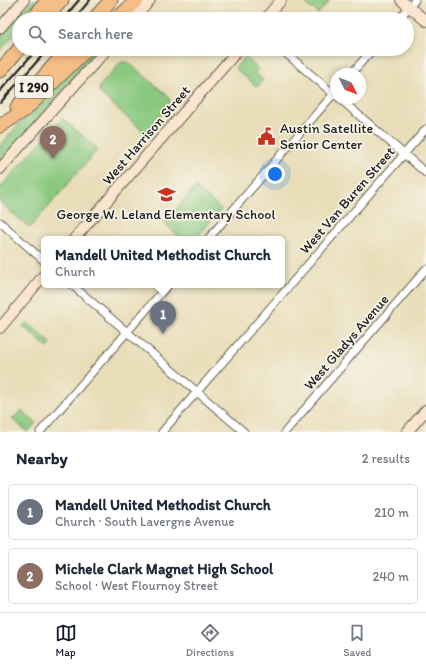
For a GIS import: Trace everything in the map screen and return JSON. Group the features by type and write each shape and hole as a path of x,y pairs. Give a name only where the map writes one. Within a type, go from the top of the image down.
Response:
{"highway":[{"path":"38,12 47,0"},
{"path":"51,12 62,0"},
{"path":"100,12 111,0"},
{"path":"124,12 137,0"},
{"name":"I 290","path":"0,71 13,56"},
{"name":"I 290","path":"0,126 62,56"},
{"path":"0,126 25,110 80,56"}],"street":[{"path":"14,12 24,0"},
{"path":"140,12 150,0"},
{"path":"271,12 282,0"},
{"path":"401,0 412,3 426,21"},
{"path":"405,12 412,3"},
{"path":"0,28 12,14"},
{"path":"0,169 101,56"},
{"name":"West Harrison Street","path":"77,236 233,56"},
{"path":"290,56 330,90"},
{"path":"356,68 367,56"},
{"path":"211,236 330,102"},
{"path":"346,104 426,172"},
{"name":"West Van Buren Street","path":"162,432 426,129"},
{"path":"0,222 41,258"},
{"name":"West Gladys Avenue","path":"285,432 426,269"},
{"path":"0,328 41,279"},
{"path":"76,288 244,432"},
{"path":"40,432 165,288"},
{"path":"407,432 426,410"}],"green space":[{"path":"33,0 42,0 33,12 23,12"},
{"path":"301,0 330,0 320,12 317,12 315,9 311,9"},
{"path":"12,24 12,37 0,51 0,38"},
{"path":"84,56 94,56 0,161 0,146 42,97"},
{"path":"245,57 258,69 255,73 263,80 257,87 235,68"},
{"path":"120,63 129,63 167,95 170,100 169,107 148,130 143,131 99,91 100,86"},
{"path":"62,118 98,149 30,228 0,202 0,188"},
{"path":"195,187 221,209 198,236 179,236 164,223"},
{"path":"27,322 52,344 48,348 23,326"},
{"path":"21,410 36,423 28,432 12,419"}],"railway":[{"path":"69,12 79,0"},
{"path":"80,12 90,0"},
{"path":"0,91 31,56"},
{"path":"0,103 42,56"}],"place":[{"name":"Austin Satellite Senior Center","path":"267,136"},
{"name":"Michele Clark Magnet High School","path":"53,159"},
{"name":"George W. Leland Elementary School","path":"166,194"},
{"name":"Mandell United Methodist Church","path":"163,334"}]}
